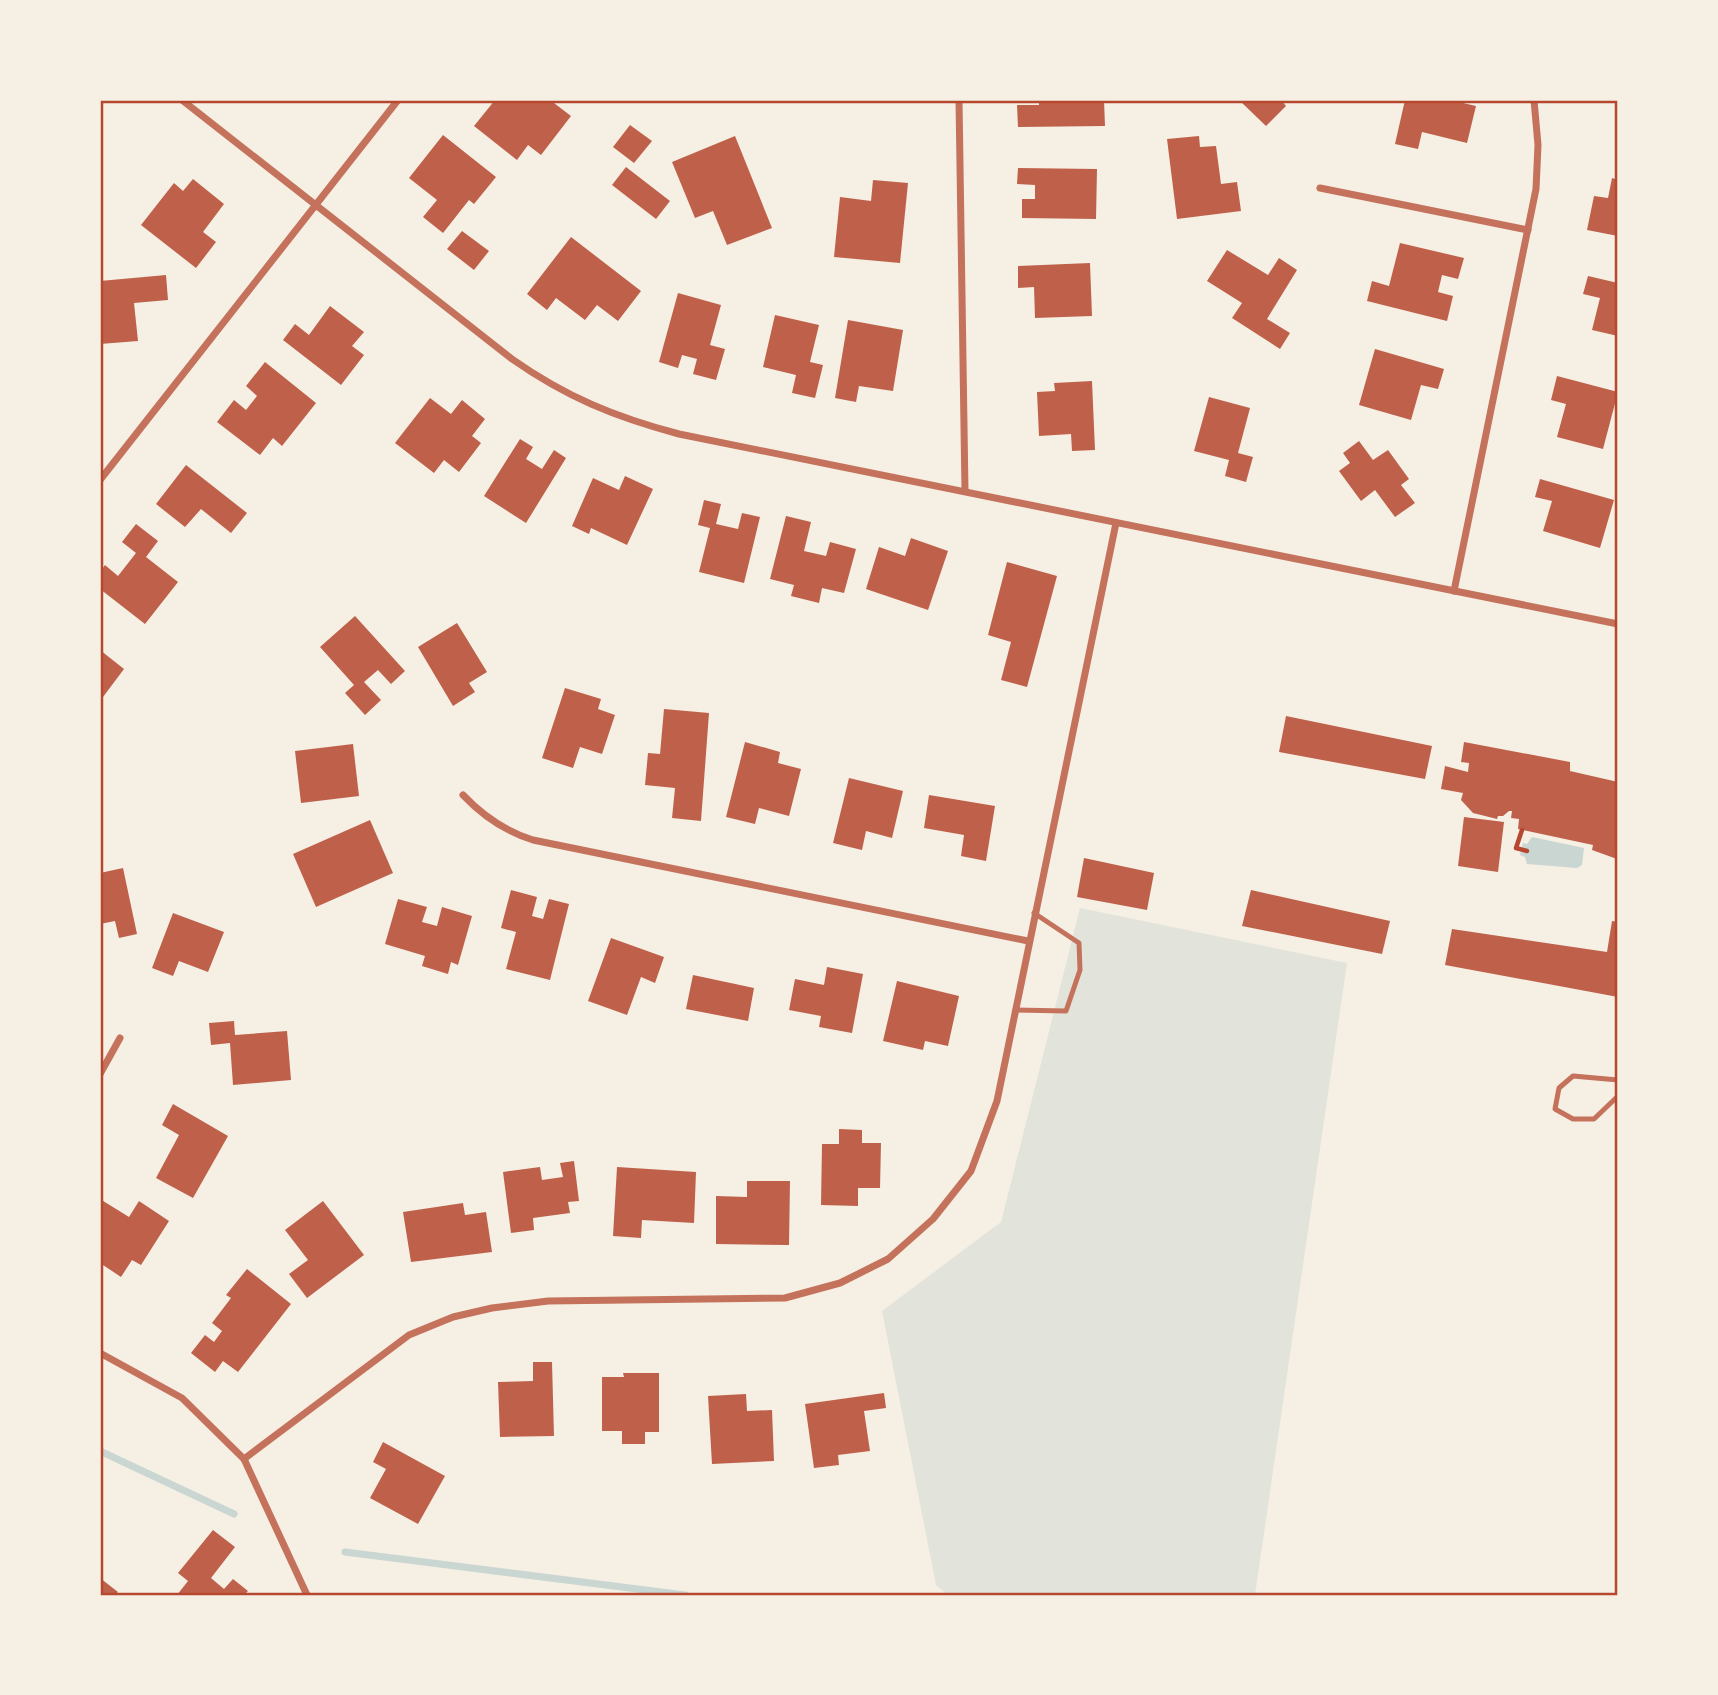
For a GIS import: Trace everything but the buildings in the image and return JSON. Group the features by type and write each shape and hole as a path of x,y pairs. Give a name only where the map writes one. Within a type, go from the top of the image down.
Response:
{"street":[{"path":"182,100 512,359 556,388 623,418 678,434 1618,624"},
{"path":"100,480 398,100"},
{"path":"958,100 965,491"},
{"path":"1454,591 1528,230 1538,168 1534,100"},
{"path":"1320,188 1528,230"},
{"path":"244,1459 409,1335 453,1317 492,1308 548,1301 785,1298 840,1283 888,1259 933,1219 971,1171 997,1101 1116,523"},
{"path":"463,795 475,808 503,828 533,840 1028,941"},
{"path":"100,1074 120,1038"},
{"path":"100,1353 182,1398 244,1459 307,1595"}],"lane":[{"path":"1015,1010 1066,1011 1080,970 1079,943 1034,913"},
{"path":"1618,1080 1573,1076 1559,1088 1555,1109 1573,1119 1594,1119 1618,1096"}],"path":[{"path":"1522,830 1516,848 1527,851"}],"shaded area":[{"path":"1532,837 1584,848 1582,865 1577,868 1527,864 1525,857 1520,855 1523,843 1527,844"},
{"path":"1080,908 1347,963 1255,1595 948,1595 936,1585 882,1311 1001,1222"}],"waterway":[{"path":"100,1451 234,1514"},
{"path":"345,1552 685,1595"}]}
